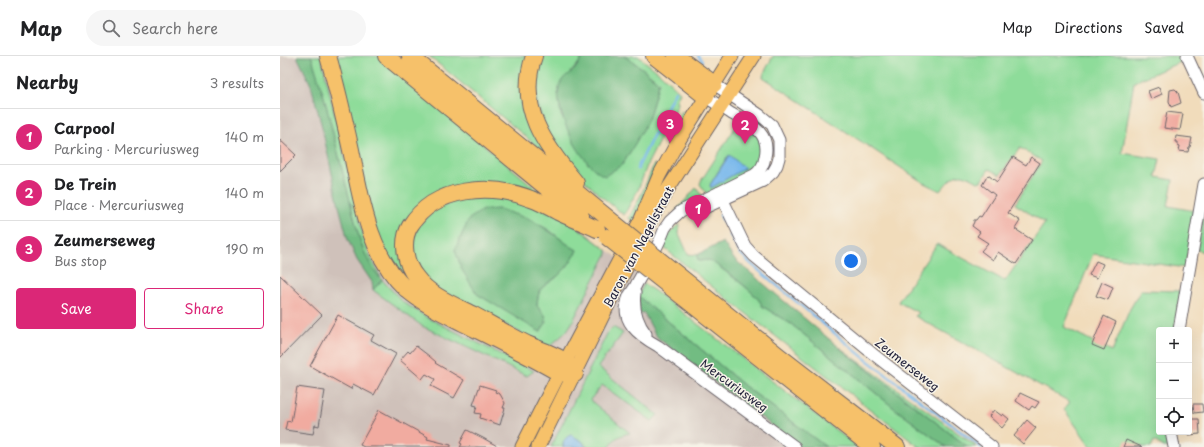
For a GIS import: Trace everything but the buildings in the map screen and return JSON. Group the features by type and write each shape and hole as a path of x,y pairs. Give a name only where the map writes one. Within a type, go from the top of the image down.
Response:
{"highway":[{"path":"328,56 338,88 359,186 372,236 390,270 406,289 431,306 566,370"},
{"path":"386,56 605,226 872,447"},
{"path":"410,56 605,226"},
{"path":"534,56 528,87 531,110 538,131 553,155 605,226"},
{"path":"654,56 710,90"},
{"path":"676,56 710,90"},
{"path":"566,370 528,344 427,289 415,277 408,264 405,251 406,241 410,227 427,207 440,199 456,193 479,190 499,191 530,198 605,226"},
{"path":"653,265 779,356 896,447"}],"main road":[{"name":"Baron van Nagellstraat","path":"538,447 566,370 641,219 659,176 676,145 732,56"},
{"name":"Baron van Nagellstraat","path":"522,447 669,187 754,56"}],"street":[{"path":"1188,56 1204,94"},
{"name":"Mercuriusweg","path":"710,90 730,94 766,119 772,125 779,140 780,151 777,165 769,177 763,181 687,208 676,214 667,224 637,284 634,298 636,316 639,324 647,335 658,346 795,447"},
{"name":"Mercuriusweg","path":"710,90 721,107 750,124 760,132 765,141 766,153 763,164 756,173 721,196"},
{"path":"1180,327 1204,184"},
{"name":"Zeumerseweg","path":"721,196 745,246 754,256 873,354 992,447"},
{"path":"1172,435 1174,447"}],"shaded area":[{"path":"280,56 360,56 617,257 645,280 644,284 849,447 280,447"}],"green space":[{"path":"297,56 311,56 312,58 324,97 360,240 370,264 382,280 373,290 372,282 357,260 348,240 311,85"},
{"path":"311,56 321,56 362,231 369,254 382,280 370,264 360,240 324,97"},
{"path":"332,56 378,56 547,198 487,185 413,215 409,281 394,267 376,234"},
{"path":"429,56 529,56 527,61 551,158"},
{"path":"541,56 584,56 571,71 558,93 561,115 588,164 623,164 648,120 659,82 624,56 638,56 661,74 680,92 677,99 678,104 648,163 638,190 624,215 571,167 551,138 543,121 534,91"},
{"path":"584,56 624,56 642,68 658,82 659,81 648,120 636,142 623,164 605,176 596,171 578,150 564,122 560,107 558,95 561,81 575,69"},
{"path":"773,56 1183,56 1185,60 1134,82 1122,153 1160,159 1156,177 1173,180 1168,206 1195,211 1185,268 1093,254 1064,327 1112,351 1130,309 1141,290 1181,291 1175,327 1156,327 1156,435 1168,435 1168,447 1164,447 1154,441 1151,447 1091,447 1064,409 1070,402 915,316 919,313 898,302 937,244 1005,281 1045,223 1015,204 1042,161 1020,148 1000,175 989,169 981,181 978,182 965,176 956,176 940,191 924,183 763,77"},
{"path":"682,111 684,113 684,117 667,143 665,143"},
{"path":"738,123 755,130 764,149 757,168 707,195 700,184","holes":["727,157 723,181 710,185"]},
{"path":"654,164 656,165 647,198 634,223 629,218 642,193"},
{"path":"696,188 703,198 675,212"},
{"path":"491,196 522,201 565,218 607,250 607,254 572,323 566,332 550,346 544,345 438,290 421,276 414,262 412,245 417,227 437,208 461,198","holes":["526,217 549,230 577,250 566,268 556,278 544,286 539,293 537,306 545,315 546,323 540,331 477,294 455,250 463,232"]},
{"path":"1204,205 1204,252 1197,250"},
{"path":"498,209 537,223 577,250 566,268 544,286 539,293 537,306 545,315 546,323 540,332 477,294 462,270 455,250 469,219 483,210"},
{"path":"679,224 679,234 688,254 697,255 698,261 709,260 733,277 760,301 762,306 791,324 894,408 946,447 919,447 726,298 663,247 666,237"},
{"path":"723,242 733,258 847,354 968,447 946,447 894,408 791,324 762,306 760,301 749,289 733,277 709,260 698,261 697,255"},
{"path":"382,280 404,303 428,318 534,371 527,376 422,326 373,290"},
{"path":"644,284 858,447 826,447 746,387 638,296"},
{"path":"638,296 746,387 826,447 800,447 658,338 644,313 640,313"},
{"path":"613,327 623,333 598,367 658,415 652,421 602,385 590,400 630,433 618,437 613,441 610,447 586,447 584,443 563,443 563,447 551,447 608,332"},
{"path":"828,339 977,447 968,447"}],"water":[{"path":"729,155 745,168 711,188 710,185"},
{"path":"571,435 582,441 586,447 563,447 563,443 567,437"}],"waterway":[{"path":"698,56 702,61"},
{"path":"639,169 637,169 675,91"},
{"path":"720,215 725,225"},
{"path":"730,235 741,254 750,263 863,357 981,447"}],"place":[{"name":"Zeumerseweg","path":"670,143"},
{"name":"De Trein","path":"745,144"},
{"name":"Carpool","path":"698,228"}]}
